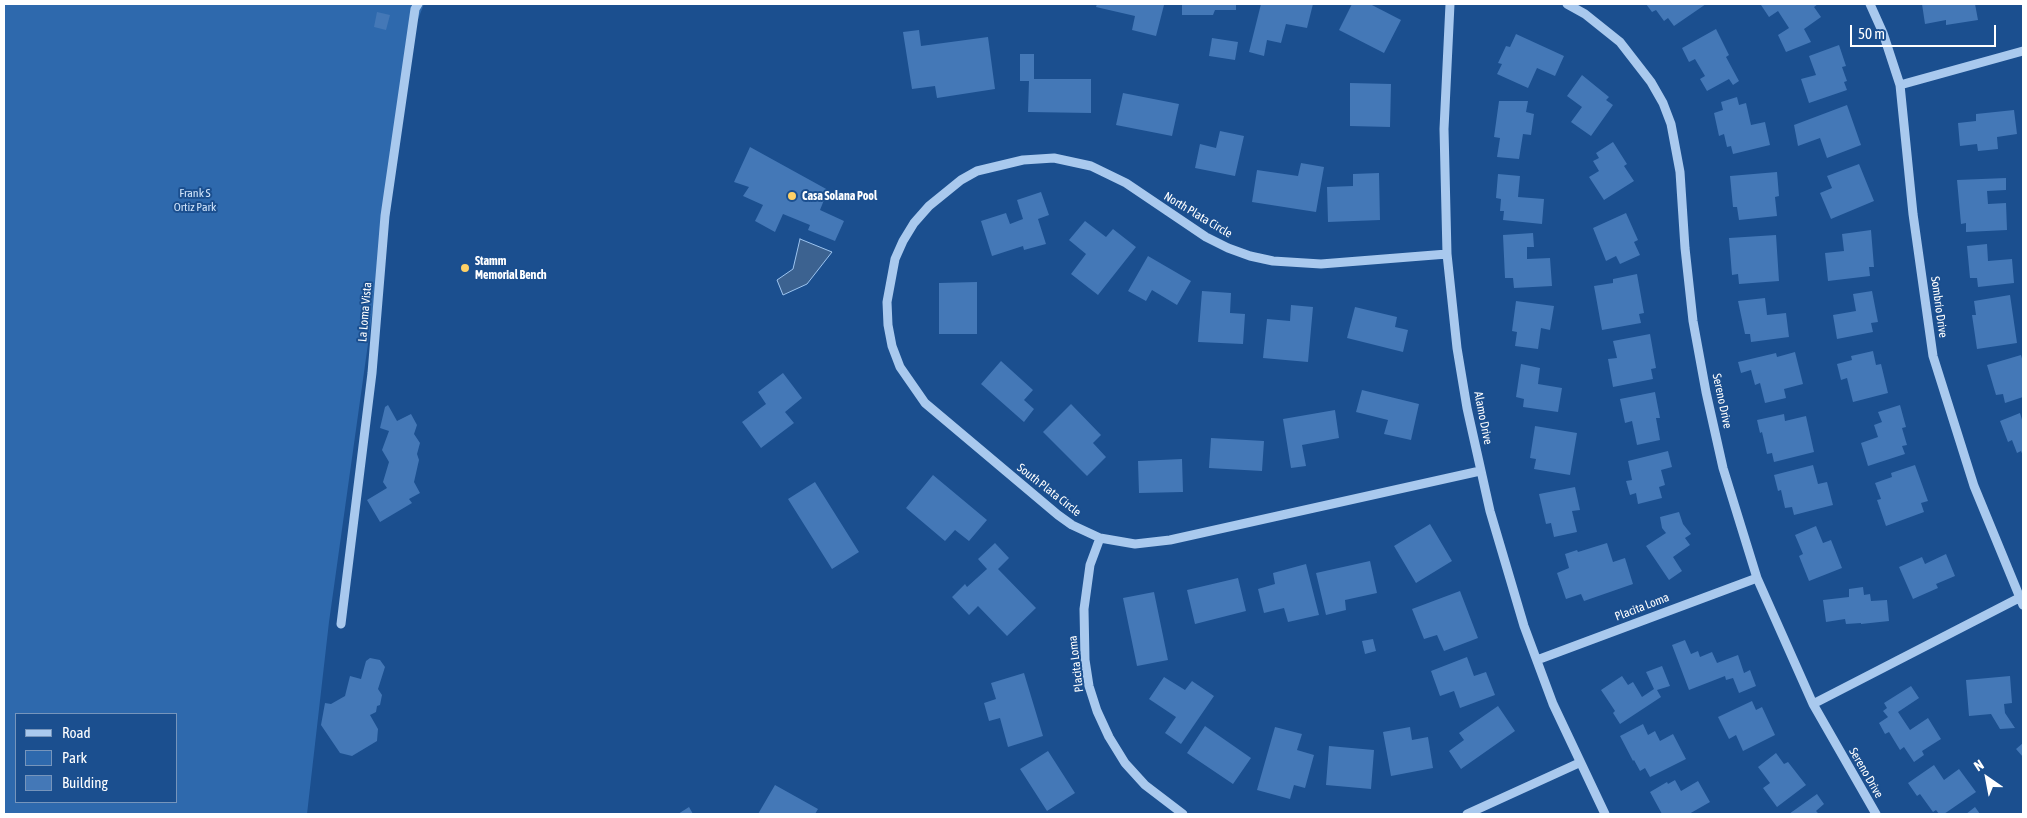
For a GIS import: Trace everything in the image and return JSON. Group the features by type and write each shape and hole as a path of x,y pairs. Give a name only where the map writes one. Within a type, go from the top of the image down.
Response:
{"street":[{"name":"La Loma Vista","path":"341,624 372,373 385,216 415,8 418,4"},
{"name":"Alamo Drive","path":"1450,4 1444,129 1447,254 1457,348 1480,471 1500,549 1553,704 1579,763 1605,814"},
{"name":"Sereno Drive","path":"1567,4 1585,14 1620,42 1651,82 1663,103 1671,124 1680,172 1688,284 1706,392 1723,468 1757,578 1813,704 1876,814"},
{"name":"Sombrio Drive","path":"1870,4 1883,33 1900,85 1913,214 1933,356 1974,486 2021,601"},
{"path":"1900,85 2023,51"},
{"name":"North Plata Circle","path":"977,171 1040,158 1054,158 1082,164 1109,174 1126,183 1206,237 1243,253 1273,261 1321,264 1447,254"},
{"name":"South Plata Circle","path":"977,171 961,180 929,206 914,223 903,241 895,259 887,302 888,325 892,346 900,367 925,403 1058,515 1086,533 1100,538 1135,544 1170,540 1480,471"},
{"name":"Placita Loma","path":"1100,538 1090,565 1084,609 1085,660 1089,686 1096,711 1109,738 1125,763 1145,785 1166,803 1183,814"},
{"name":"Placita Loma","path":"1537,660 1757,578"},
{"path":"1813,704 2021,601"},
{"path":"1467,814 1579,763"}],"green space":[{"name":"Frank S Ortiz Park","path":"4,4 424,4 411,37 329,622 307,814 4,814"}],"shaded area":[{"path":"800,239 832,252 807,284 783,295 777,280 793,269"}],"building":[{"path":"1097,4 1164,5 1156,36 1132,30 1135,16 1096,7"},
{"path":"1182,4 1236,4 1236,10 1215,10 1213,15 1182,15"},
{"path":"1261,4 1313,4 1307,28 1286,24 1281,43 1267,40 1264,56 1249,52"},
{"path":"1352,4 1370,4 1401,20 1384,53 1339,30"},
{"path":"1646,4 1706,4 1674,26 1668,18 1664,21 1656,10 1652,12"},
{"path":"1818,4 1814,7 1821,17 1804,29 1811,42 1786,52 1778,35 1789,28 1778,11 1769,17 1761,5"},
{"path":"1922,4 1975,4 1978,20 1946,25 1946,20 1925,24"},
{"path":"377,12 390,15 386,30 374,27"},
{"path":"1716,29 1729,55 1726,57 1739,81 1733,85 1729,79 1707,91 1700,79 1705,76 1695,59 1689,62 1682,48"},
{"path":"919,30 921,46 988,37 995,89 937,98 935,86 912,89 903,32"},
{"path":"1516,34 1564,56 1555,76 1537,68 1528,88 1497,74 1502,64 1498,63 1506,46 1510,47"},
{"path":"1212,38 1238,42 1235,60 1209,56"},
{"path":"1839,45 1846,66 1842,67 1847,81 1844,82 1847,90 1809,103 1801,79 1816,75 1809,56"},
{"path":"1020,54 1034,54 1034,79 1091,79 1091,113 1028,112 1029,81 1020,81"},
{"path":"1582,75 1609,97 1606,100 1613,105 1591,136 1571,122 1582,107 1567,96"},
{"path":"1350,83 1391,84 1390,127 1350,126"},
{"path":"1123,93 1179,104 1172,136 1116,125"},
{"path":"1737,97 1739,105 1746,103 1751,125 1765,122 1770,145 1733,154 1731,146 1727,147 1724,134 1719,136 1714,113 1723,110 1721,102"},
{"path":"1499,101 1528,101 1526,112 1534,114 1531,135 1523,134 1519,159 1497,157 1500,138 1494,137"},
{"path":"1847,105 1861,145 1827,158 1820,138 1798,146 1794,125"},
{"path":"2014,110 2017,134 1997,137 1998,149 1978,151 1977,144 1960,146 1958,123 1976,121 1976,114"},
{"path":"1220,131 1244,136 1235,176 1195,168 1200,144 1216,148"},
{"path":"1613,142 1627,164 1624,166 1634,181 1604,200 1589,177 1599,171 1593,161 1599,158 1596,153"},
{"name":"Casa Solana Pool","path":"750,147 828,190 820,210 844,221 835,241 808,230 810,225 783,214 775,232 755,221 763,205 743,196 749,187 734,182"},
{"path":"1301,163 1324,167 1316,212 1252,202 1257,170 1298,176"},
{"path":"1859,164 1874,201 1831,219 1820,193 1832,188 1827,176"},
{"path":"1777,172 1779,196 1775,197 1777,216 1739,220 1737,207 1733,207 1730,176"},
{"path":"1379,173 1380,220 1328,222 1327,187 1353,186 1353,174"},
{"path":"1498,174 1520,176 1518,197 1544,199 1542,224 1503,220 1504,211 1500,211 1501,199 1496,198"},
{"path":"2006,178 2006,190 1987,191 1988,204 2006,203 2007,230 1966,232 1966,223 1961,224 1957,180"},
{"path":"1041,192 1049,215 1038,219 1046,244 1024,250 1023,246 992,256 981,221 1006,213 1010,224 1023,219 1017,200"},
{"path":"1626,213 1638,240 1634,242 1640,255 1620,264 1616,256 1606,261 1593,228"},
{"path":"1085,221 1106,237 1113,229 1136,247 1098,295 1071,274 1086,254 1069,240"},
{"path":"1871,230 1874,267 1869,267 1870,276 1828,281 1825,253 1844,251 1842,234"},
{"path":"1533,233 1534,247 1527,247 1527,259 1550,258 1552,286 1514,288 1513,278 1505,278 1503,235"},
{"path":"1776,235 1779,281 1739,284 1738,274 1732,275 1729,238"},
{"path":"1987,244 1988,261 2012,259 2014,283 1978,287 1977,278 1970,278 1967,246"},
{"path":"1148,256 1191,281 1177,305 1152,290 1146,301 1128,291"},
{"path":"1637,274 1644,313 1639,314 1641,323 1602,330 1594,286 1613,283 1613,279"},
{"path":"977,282 977,334 939,334 939,283"},
{"path":"1202,291 1231,293 1230,313 1245,314 1243,344 1198,342"},
{"path":"1872,291 1878,322 1871,323 1873,332 1837,339 1833,315 1856,311 1853,294"},
{"path":"2010,295 2017,343 1977,349 1972,315 1976,315 1974,301"},
{"path":"1765,298 1767,315 1786,313 1789,337 1751,342 1750,334 1745,334 1738,301"},
{"path":"1516,301 1554,306 1550,330 1541,328 1538,349 1515,346 1517,332 1512,331"},
{"path":"1291,305 1313,307 1308,362 1263,358 1267,319 1290,321"},
{"path":"1355,307 1397,317 1395,327 1408,330 1403,352 1347,338"},
{"path":"1650,334 1656,368 1651,369 1653,379 1613,387 1608,359 1617,358 1613,341"},
{"path":"1873,351 1876,365 1881,364 1888,393 1853,402 1847,378 1841,380 1837,364 1852,360 1851,356"},
{"path":"1795,352 1803,384 1784,389 1786,398 1765,403 1760,383 1755,385 1751,370 1741,373 1738,362 1776,353 1777,357"},
{"path":"2021,355 2023,362 2023,397 2005,403 2003,394 1996,395 1987,365"},
{"path":"1001,361 1033,390 1024,400 1034,409 1024,422 981,384"},
{"path":"1521,364 1540,368 1538,384 1562,388 1558,412 1523,407 1524,399 1516,397"},
{"path":"783,373 802,398 785,412 794,423 761,448 742,422 766,404 758,392"},
{"path":"1362,390 1419,404 1411,440 1384,434 1388,420 1356,412"},
{"path":"1655,392 1660,418 1656,418 1660,440 1637,445 1632,421 1625,423 1620,399"},
{"path":"1071,404 1101,435 1093,443 1106,457 1087,476 1043,432"},
{"path":"388,405 397,421 411,414 417,425 414,434 420,443 417,454 419,460 414,482 420,493 409,499 412,503 380,522 367,500 387,488 383,482 389,462 382,450 389,431 380,428 385,407"},
{"path":"1900,405 1906,427 1902,428 1907,445 1902,446 1905,454 1868,466 1861,443 1878,437 1874,425 1882,422 1878,412"},
{"path":"1335,410 1339,438 1302,445 1306,466 1291,468 1283,419"},
{"path":"2020,413 2023,423 2023,456 2021,451 2017,453 2012,440 2008,442 2000,421"},
{"path":"1784,414 1785,421 1806,416 1814,452 1774,462 1772,453 1767,454 1757,420"},
{"path":"1535,426 1577,433 1570,475 1534,469 1536,459 1530,458"},
{"path":"1211,438 1264,441 1262,471 1209,468"},
{"path":"1668,451 1672,467 1661,470 1665,485 1659,487 1662,498 1638,504 1636,493 1630,495 1626,481 1632,480 1628,461"},
{"path":"1182,459 1183,492 1139,493 1138,461"},
{"path":"1813,465 1818,484 1827,482 1833,505 1794,515 1792,507 1785,508 1781,490 1778,491 1774,475"},
{"path":"1915,465 1928,501 1921,503 1924,512 1886,526 1877,500 1881,499 1875,483 1892,477 1891,473"},
{"path":"933,475 987,520 969,541 955,530 945,541 906,508"},
{"path":"815,482 859,552 832,569 788,499"},
{"path":"1575,487 1580,510 1572,511 1577,532 1554,537 1551,523 1546,524 1539,494"},
{"path":"1679,512 1683,524 1691,534 1685,538 1690,545 1673,557 1682,571 1669,580 1646,546 1666,533 1662,528 1660,517"},
{"path":"1430,524 1452,561 1416,583 1394,546"},
{"path":"1816,526 1823,543 1831,540 1842,568 1809,581 1799,556 1803,554 1795,535"},
{"path":"995,543 1009,558 998,569 1036,608 1007,636 978,606 969,615 952,597 965,584 967,587 987,569 978,559"},
{"path":"1607,543 1613,562 1625,558 1633,584 1584,601 1581,594 1566,599 1557,573 1569,568 1565,554"},
{"path":"1946,554 1955,576 1936,584 1938,588 1913,599 1899,567 1922,557 1925,564"},
{"path":"1370,561 1377,593 1345,600 1346,610 1326,615 1316,573"},
{"path":"1306,564 1319,615 1288,622 1284,608 1264,613 1258,589 1275,584 1273,573"},
{"path":"1238,578 1246,611 1195,624 1187,590"},
{"path":"1863,587 1864,595 1870,594 1871,601 1887,600 1889,621 1846,624 1845,619 1826,622 1823,600 1849,597 1849,589"},
{"path":"1460,591 1478,638 1444,651 1437,635 1424,639 1412,609"},
{"path":"1154,592 1168,660 1137,666 1123,598"},
{"path":"1373,639 1376,651 1365,654 1362,641"},
{"path":"1685,640 1691,654 1698,651 1700,657 1712,652 1717,663 1738,655 1744,673 1750,670 1756,686 1739,693 1733,678 1726,680 1725,676 1689,690 1672,645"},
{"path":"1467,657 1474,676 1486,672 1495,695 1460,708 1454,691 1440,696 1431,671"},
{"path":"370,658 380,660 385,667 378,689 382,695 380,705 377,706 376,712 370,715 378,729 377,741 352,756 340,753 321,725 325,703 331,704 345,696 350,676 361,679 366,661"},
{"path":"1662,666 1670,686 1657,690 1661,697 1620,724 1613,713 1615,711 1601,690 1622,676 1628,685 1633,682 1642,697 1654,689 1646,672"},
{"path":"1024,673 1043,736 1008,747 1000,718 989,721 984,703 996,699 991,683"},
{"path":"2010,676 2012,703 2004,704 2005,713 2015,728 2000,729 1991,714 1969,716 1966,680"},
{"path":"1164,677 1185,690 1192,681 1214,696 1181,744 1165,733 1176,717 1149,699"},
{"path":"1911,686 1919,698 1898,712 1910,730 1928,718 1941,739 1922,751 1924,755 1914,762 1904,747 1900,750 1889,732 1885,734 1879,723 1888,717 1883,711 1887,708 1884,703"},
{"path":"1752,701 1756,710 1762,707 1775,735 1743,751 1736,735 1729,739 1718,717"},
{"path":"1498,706 1515,731 1461,769 1449,751 1464,740 1459,733"},
{"path":"1643,724 1648,735 1655,731 1660,741 1673,734 1686,759 1650,777 1645,768 1640,771 1620,736"},
{"path":"1205,726 1251,758 1233,784 1187,753"},
{"path":"1275,727 1302,734 1297,750 1314,755 1305,788 1294,785 1290,799 1257,790"},
{"path":"1410,727 1412,740 1428,737 1433,768 1391,776 1383,732"},
{"path":"2023,743 2023,757 2016,749"},
{"path":"1329,746 1374,750 1371,789 1326,785"},
{"path":"1048,751 1075,793 1047,811 1020,769"},
{"path":"1776,753 1784,764 1788,762 1806,785 1777,807 1763,788 1770,783 1758,767"},
{"path":"1934,765 1944,780 1959,769 1976,792 1944,814 1939,814 1936,810 1933,812 1920,794 1917,796 1908,783"},
{"path":"1675,780 1681,791 1698,781 1710,802 1689,814 1662,814 1650,792 1667,782 1668,784"},
{"path":"775,785 818,809 815,814 758,814"},
{"path":"1817,794 1824,804 1816,811 1819,814 1789,814"},
{"path":"689,807 693,814 678,814"},
{"path":"1975,807 1980,814 1966,814"}],"place":[{"name":"Casa Solana Pool","path":"792,196"},
{"name":"Stamm Memorial Bench","path":"465,268"}]}
